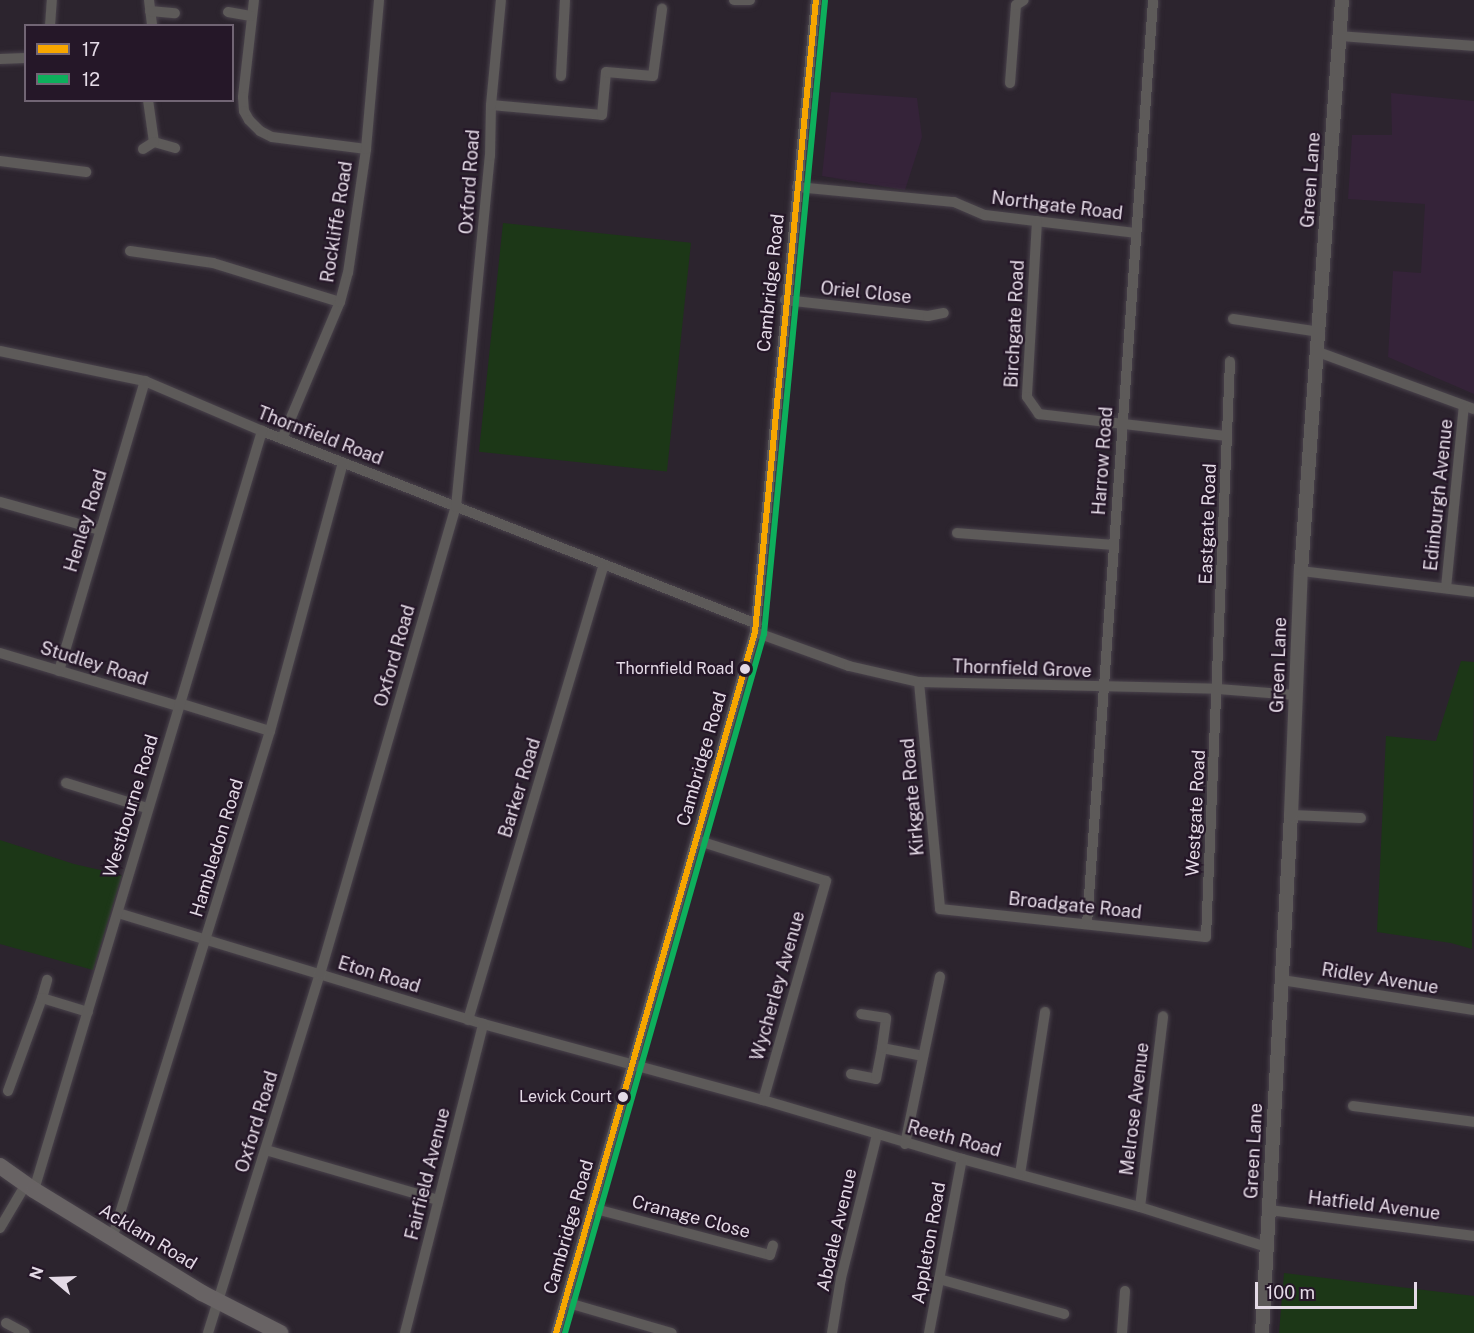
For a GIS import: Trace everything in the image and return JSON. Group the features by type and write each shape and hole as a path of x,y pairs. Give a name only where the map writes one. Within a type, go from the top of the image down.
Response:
{"main road":[{"name":"Acklam Road","path":"0,1166 112,1239 218,1302 280,1333"}],"street":[{"path":"50,24 52,0"},
{"path":"254,0 243,97 244,111 249,120 260,131 272,137 366,149"},
{"name":"Rockliffe Road","path":"282,439 340,302 354,240 366,149 379,0"},
{"name":"Oxford Road","path":"208,1333 320,974 456,507 490,156 491,105 501,0"},
{"path":"561,76 565,0"},
{"path":"734,0 750,0"},
{"name":"Cambridge Road","path":"556,1333 756,628 785,300 816,0"},
{"path":"1010,83 1016,5 1024,0"},
{"name":"Harrow Road","path":"1087,924 1152,0"},
{"name":"Green Lane","path":"1262,1333 1291,815 1301,571 1320,332 1342,0"},
{"path":"152,24 149,6 175,13"},
{"path":"491,105 602,115 606,72 653,76 662,9"},
{"path":"228,12 251,16"},
{"path":"1339,36 1474,45"},
{"path":"0,59 24,58"},
{"path":"148,102 154,142"},
{"path":"143,148 154,142 175,148"},
{"path":"0,161 86,172"},
{"name":"Northgate Road","path":"797,187 954,202 985,215 1136,233"},
{"name":"Birchgate Road","path":"1037,221 1027,397 1039,414 1227,436"},
{"path":"130,251 213,263 340,302"},
{"name":"Oriel Close","path":"785,300 928,316 944,313"},
{"path":"1233,319 1320,332"},
{"name":"Thornfield Road","path":"0,351 145,381 261,431 756,628"},
{"path":"1318,352 1469,407"},
{"name":"Eastgate Road","path":"1218,689 1230,361"},
{"name":"Henley Road","path":"59,671 145,381"},
{"name":"Edinburgh Avenue","path":"1446,588 1469,407"},
{"name":"Westbourne Road","path":"0,1228 30,1187 88,1012 261,431"},
{"name":"Hambledon Road","path":"112,1239 270,731 343,462"},
{"path":"0,502 100,530"},
{"path":"957,532 1113,545"},
{"name":"Barker Road","path":"468,1020 603,566"},
{"path":"1301,571 1474,591"},
{"name":"Thornfield Grove","path":"756,628 849,666 919,682 1218,689 1295,695"},
{"name":"Studley Road","path":"0,653 270,731"},
{"name":"Kirkgate Road","path":"919,682 940,909"},
{"name":"Westgate Road","path":"1206,937 1218,689"},
{"path":"66,783 147,808"},
{"path":"1291,815 1361,818"},
{"name":"Wycherley Avenue","path":"696,840 826,881 763,1100"},
{"name":"Broadgate Road","path":"940,909 1206,937"},
{"name":"Eton Road","path":"118,913 468,1020 632,1065"},
{"path":"905,1144 940,976"},
{"path":"8,1091 47,980"},
{"name":"Ridley Avenue","path":"1282,980 1474,1010"},
{"path":"42,998 88,1012"},
{"path":"1020,1174 1046,1012"},
{"path":"851,1074 876,1079 882,1048 886,1018 861,1014"},
{"name":"Melrose Avenue","path":"1140,1207 1163,1016"},
{"name":"Fairfield Avenue","path":"405,1333 483,1024"},
{"path":"882,1048 923,1056"},
{"name":"Reeth Road","path":"632,1065 763,1100 962,1160 1140,1207 1268,1247"},
{"path":"1353,1106 1474,1122"},
{"name":"Abdale Avenue","path":"832,1333 841,1278 877,1135"},
{"path":"266,1150 438,1200"},
{"name":"Appleton Road","path":"930,1333 962,1160"},
{"name":"Cranage Close","path":"592,1208 770,1256 773,1245"},
{"name":"Hatfield Avenue","path":"1269,1210 1474,1236"},
{"path":"939,1279 1064,1314"},
{"path":"1122,1333 1125,1291"},
{"path":"565,1302 672,1333"},
{"path":"6,1323 25,1333"}],"shaded area":[{"path":"831,92 917,98 922,137 905,190 822,176"},
{"path":"1391,93 1474,101 1474,394 1388,357 1393,271 1421,273 1425,204 1348,199 1352,135 1392,135"}],"green space":[{"path":"503,223 691,243 667,471 479,452"},
{"path":"1461,661 1474,662 1472,949 1451,943 1377,932 1386,736 1436,741"},
{"path":"0,840 74,864 122,875 93,970 0,944"},
{"path":"1284,1273 1474,1296 1474,1333 1279,1333"}],"transit line":[{"name":"17","path":"556,1333 755,632 816,0"},
{"name":"12","path":"565,1333 764,634 825,1"}],"place":[{"name":"Thornfield Road","path":"745,669"},
{"name":"Levick Court","path":"623,1097"}]}
